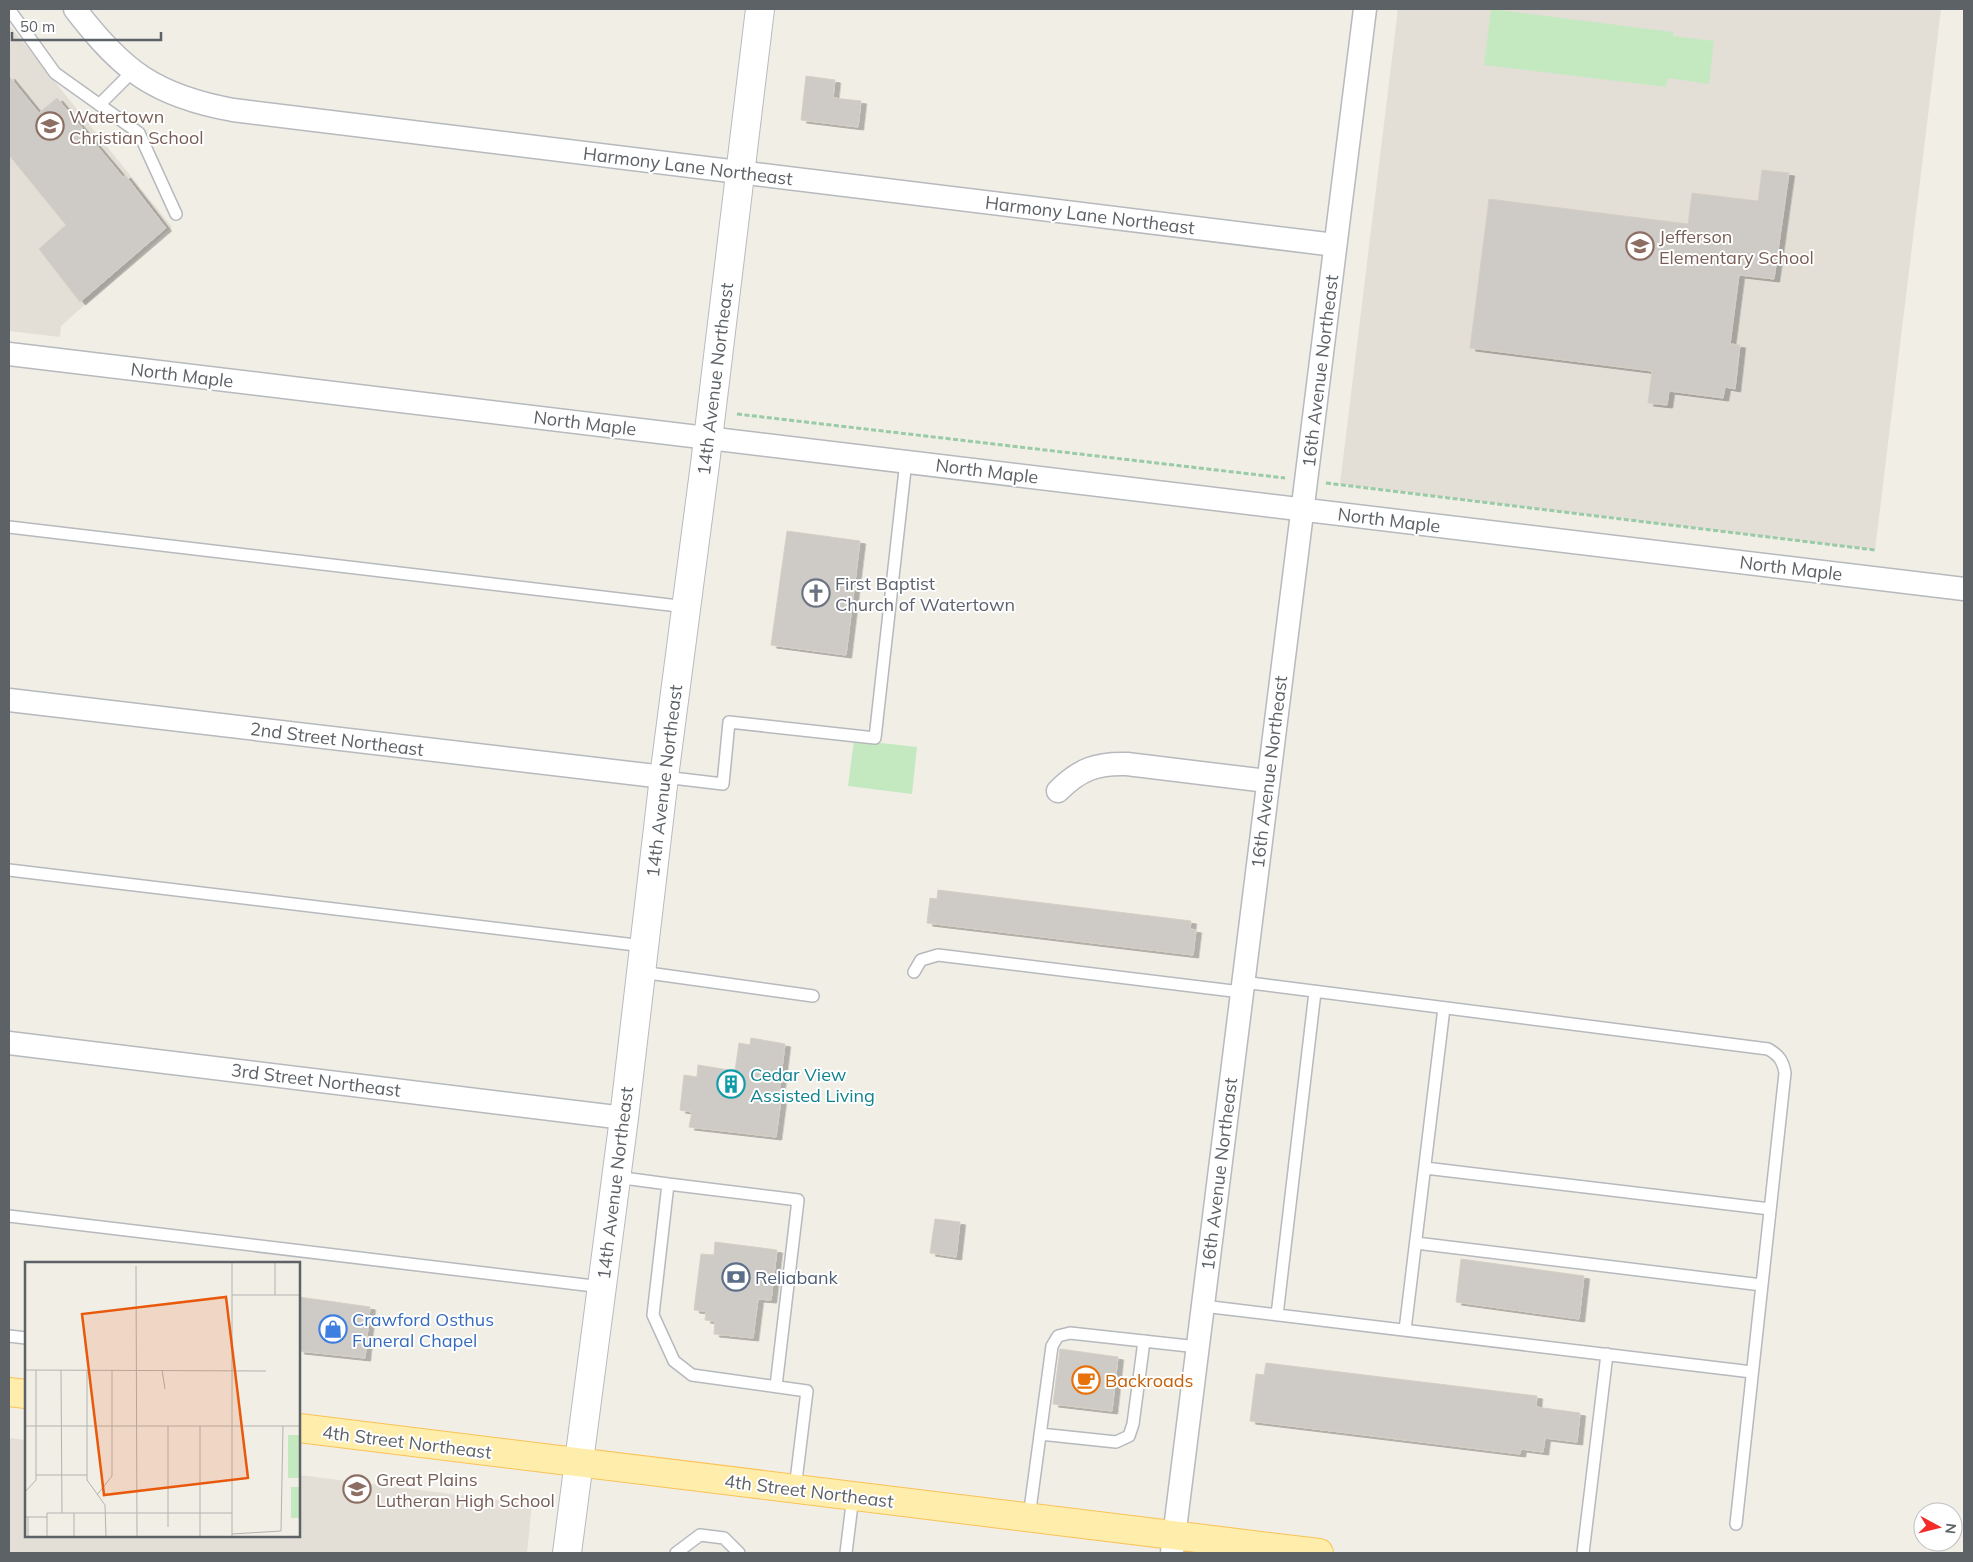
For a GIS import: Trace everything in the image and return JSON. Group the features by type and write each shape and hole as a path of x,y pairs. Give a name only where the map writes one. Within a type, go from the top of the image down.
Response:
{"main road":[{"name":"14th Avenue Northeast","path":"567,1553 624,1118 664,777 760,9"},
{"path":"9,1392 25,1394"},
{"name":"4th Street Northeast","path":"300,1428 1029,1518 1173,1545 1319,1553"}],"street":[{"name":"Harmony Lane Northeast","path":"75,9 118,59 142,78 170,93 203,104 233,110 1336,244"},
{"name":"16th Avenue Northeast","path":"1173,1545 1365,9"},
{"name":"North Maple","path":"9,354 1964,589"},
{"name":"2nd Street Northeast","path":"9,700 664,777"},
{"path":"1058,791 1072,778 1106,764 1127,764 1267,781"},
{"name":"3rd Street Northeast","path":"9,1043 624,1118"}],"lane":[{"path":"9,9 55,73 139,133 176,214"},
{"path":"100,104 133,71"},
{"path":"664,777 723,784 729,722 875,738 906,461"},
{"path":"9,527 686,607"},
{"path":"9,870 643,959 813,996"},
{"path":"914,972 921,960 938,956 1242,987 1315,992 1768,1049 1777,1054 1783,1062 1785,1073 1736,1524"},
{"path":"1277,1315 1315,992"},
{"path":"1405,1330 1444,1008"},
{"path":"1425,1168 1770,1210"},
{"path":"616,1177 798,1200 776,1386"},
{"path":"668,1184 654,1314 674,1361 692,1375 807,1391 795,1489"},
{"path":"9,1218 602,1287"},
{"path":"1416,1243 1762,1284"},
{"path":"1203,1306 1752,1372"},
{"path":"1029,1518 1052,1346 1058,1336 1070,1333 1198,1347"},
{"path":"9,1336 25,1338"},
{"path":"1040,1434 1116,1442 1129,1436 1133,1424 1144,1341"},
{"path":"1583,1553 1607,1354"},
{"path":"846,1553 853,1496"},
{"path":"676,1553 700,1536 724,1538 739,1553"}],"path":[{"path":"737,414 1146,460 1306,481"},
{"path":"1332,483 1875,550"}],"shaded area":[{"name":"Jefferson Elementary School","path":"1398,9 1941,9 1875,550 1340,484"},
{"name":"Watertown Christian School","path":"9,25 172,227 61,326 60,337 9,331"},
{"name":"Great Plains Lutheran High School","path":"9,1438 25,1440 25,1537 300,1537 300,1475 532,1504 527,1553 9,1553"}],"green space":[{"path":"1491,9 1673,32 1673,36 1714,41 1709,84 1668,78 1666,87 1484,65"},
{"path":"854,740 917,747 912,794 848,786"}],"building":[{"path":"9,76 39,113 57,98 123,177 125,175 166,228 80,302 39,249 66,225 9,155"},
{"path":"806,76 835,80 833,98 861,101 858,127 801,120"},
{"path":"1762,170 1789,173 1774,279 1739,275 1730,344 1740,345 1735,389 1725,387 1723,398 1669,391 1667,405 1648,403 1652,371 1470,348 1489,199 1688,224 1692,193 1758,201"},
{"name":"First Baptist Church of Watertown","path":"787,531 860,541 846,655 771,645"},
{"path":"938,890 1191,921 1190,929 1196,930 1193,955 927,923 930,898 937,899"},
{"name":"Cedar View Assisted Living","path":"751,1038 785,1044 779,1092 782,1092 776,1137 689,1127 692,1112 680,1110 684,1075 697,1077 698,1065 735,1071 739,1043 750,1045"},
{"path":"935,1219 960,1222 956,1257 930,1253"},
{"name":"Reliabank","path":"715,1242 777,1250 771,1300 758,1299 753,1338 714,1334 715,1321 705,1320 706,1311 694,1310 701,1254 714,1255"},
{"path":"1461,1259 1584,1276 1579,1319 1456,1302"},
{"name":"Crawford Osthus Funeral Chapel","path":"300,1297 370,1307 365,1358 300,1351"},
{"name":"Backroads","path":"1060,1349 1118,1357 1112,1411 1053,1404"},
{"path":"1266,1363 1537,1396 1536,1407 1580,1413 1577,1442 1545,1438 1543,1452 1521,1449 1520,1454 1250,1421 1256,1374 1264,1375"}],"place":[{"name":"Watertown Christian School","path":"50,126"},
{"name":"Jefferson Elementary School","path":"1640,246"},
{"name":"First Baptist Church of Watertown","path":"816,593"},
{"name":"Cedar View Assisted Living","path":"731,1084"},
{"name":"Reliabank","path":"736,1277"},
{"name":"Crawford Osthus Funeral Chapel","path":"333,1329"},
{"name":"Backroads","path":"1086,1380"},
{"name":"Great Plains Lutheran High School","path":"357,1489"}]}
